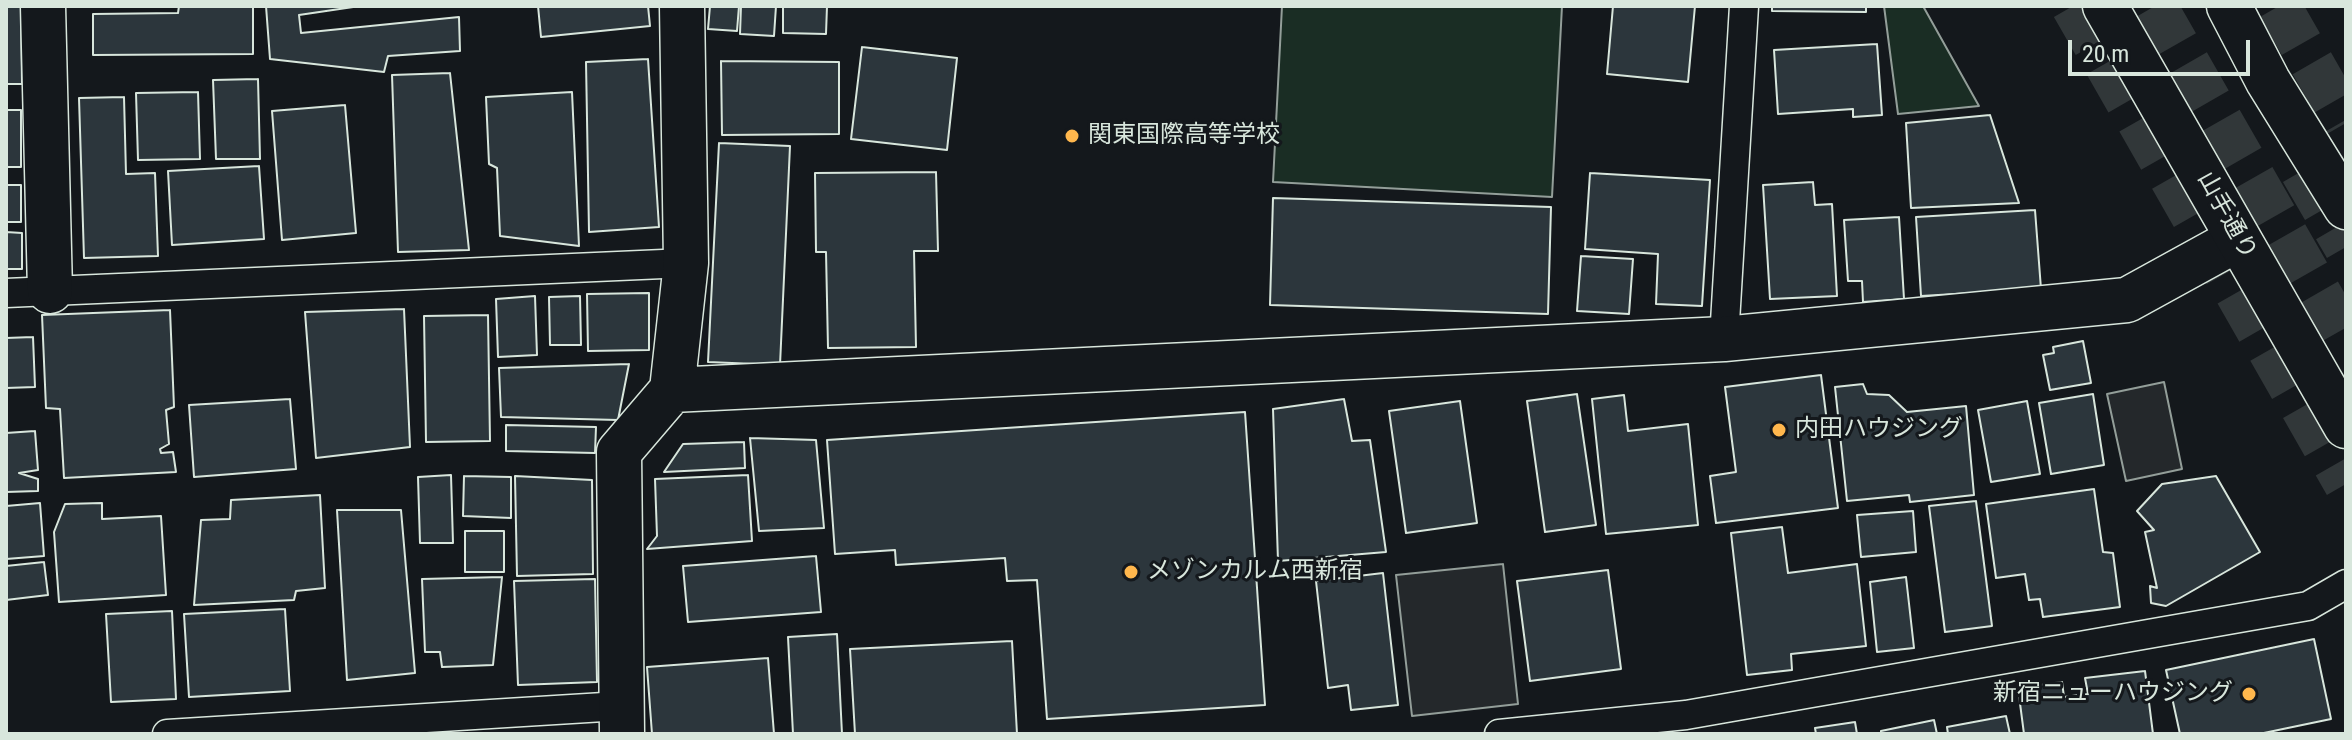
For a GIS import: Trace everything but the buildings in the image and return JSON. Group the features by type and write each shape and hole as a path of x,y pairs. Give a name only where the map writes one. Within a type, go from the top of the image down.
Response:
{"street":[{"path":"43,6 50,291"},
{"path":"621,720 619,452 672,390 686,263 682,6"},
{"name":"山手通り","path":"2105,6 2346,426"},
{"path":"2229,6 2268,81 2346,207"},
{"path":"672,390 1724,339 2127,300 2238,239"}],"lane":[{"path":"1724,339 1744,6"},
{"path":"6,293 686,263"},
{"path":"1499,734 1686,715 2230,620 2308,606 2346,584"},
{"path":"167,734 621,720"}],"green space":[{"path":"1282,6 1562,6 1552,197 1273,182"},
{"path":"1884,6 1923,6 1979,106 1898,114"}],"shaded area":[{"path":"2164,382 2182,469 2126,481 2107,394"},
{"path":"1503,564 1518,704 1412,716 1396,575"}],"tunnel":[{"path":"2073,6 2346,484"},
{"path":"2155,6 2346,340"},
{"path":"2279,6 2346,123"},
{"path":"2302,171 2346,247"}],"place":[{"name":"関東国際高等学校","path":"1072,136"},
{"name":"内田ハウジング","path":"1779,430"},
{"name":"メゾンカルム西新宿","path":"1131,572"},
{"name":"新宿ニューハウジング","path":"2249,694"}]}
